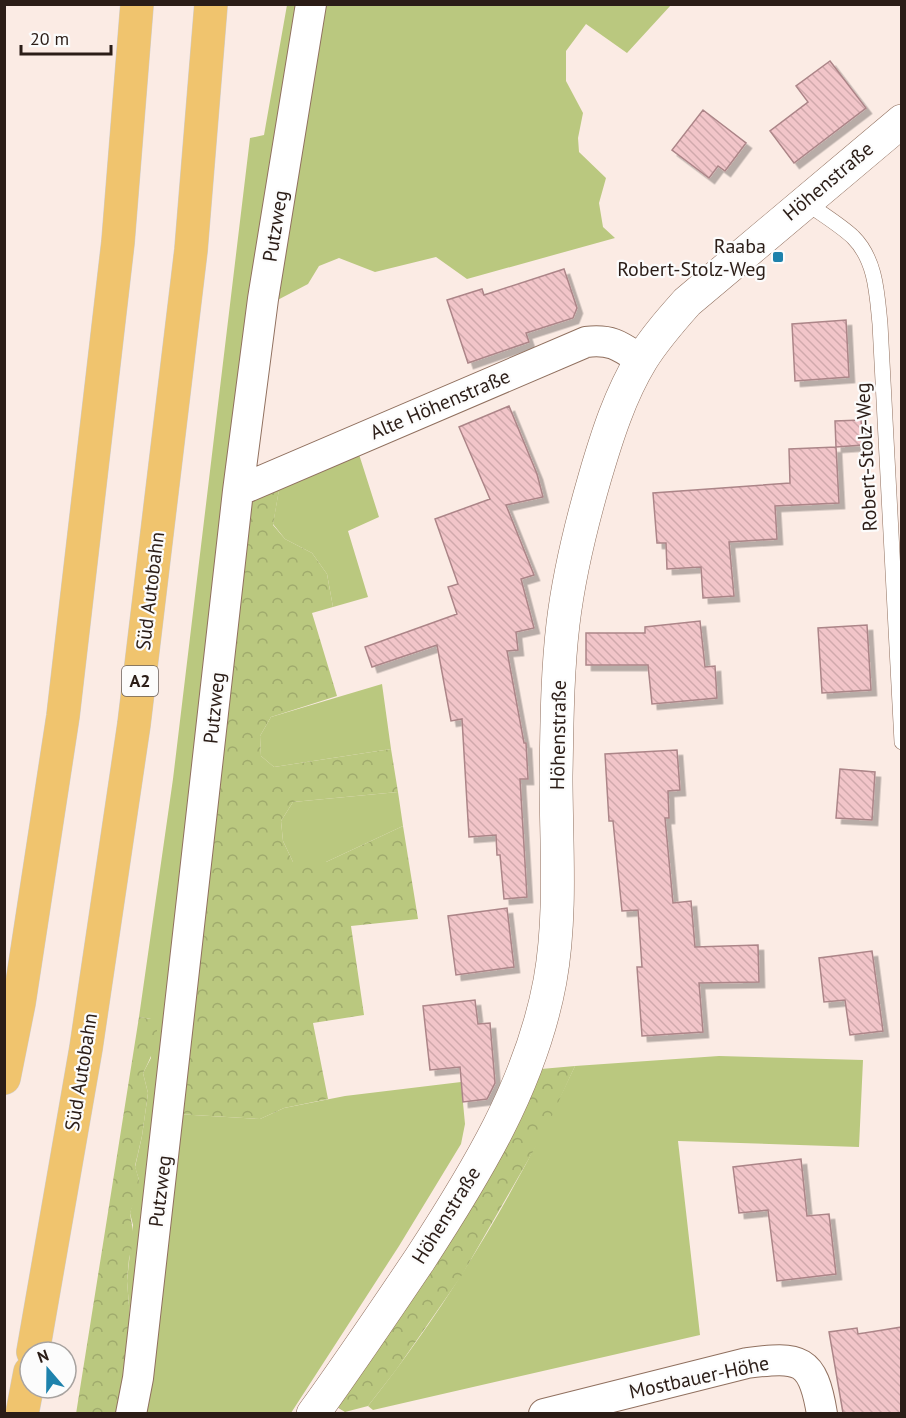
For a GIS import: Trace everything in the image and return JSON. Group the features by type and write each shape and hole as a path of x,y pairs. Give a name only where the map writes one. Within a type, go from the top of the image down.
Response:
{"highway":[{"path":"4,1078 20,1003 63,716 118,242 137,4"},
{"name":"Süd Autobahn","path":"35,1340 86,1048 134,724 191,250 211,4"}],"street":[{"name":"Putzweg","path":"131,1413 138,1378 165,1146 238,491 263,299 311,4"},
{"name":"Höhenstraße","path":"313,1413 368,1337 463,1193 515,1094 539,1024 550,981 555,940 558,680 563,626 571,574 589,499 618,409 641,360 659,333 692,297 902,121"},
{"name":"Alte Höhenstraße","path":"238,491 586,342 612,342 641,360"},
{"name":"Mostbauer-Höhe","path":"544,1413 747,1363 774,1359 801,1365 813,1376 822,1413"}],"lane":[{"name":"Robert-Stolz-Weg","path":"804,201 853,237 863,249 877,289 902,742"}],"green space":[{"path":"287,5 305,5 130,1318 127,1281 133,1225 130,1213 139,1180 135,1167 148,1093 143,1073 151,1058 151,1019 139,1017 173,779 250,138 264,135"},
{"path":"319,5 671,5 627,53 586,24 566,51 566,81 583,113 578,138 579,152 606,178 599,203 603,227 615,238 467,279 436,257 375,272 339,258 319,266 308,284 270,304"},
{"path":"357,448 379,517 348,531 368,597 333,607 327,574 312,553 285,539 273,524 281,478"},
{"path":"281,478 273,525 285,539 312,553 327,574 333,607 312,613 337,696 271,717 260,736 261,756 274,767 391,749 398,792 293,802 281,821 283,841 293,862 326,862 403,826 418,919 351,926 364,1015 313,1023 328,1099 284,1108 260,1119 177,1114 247,492"},
{"path":"382,684 391,749 274,767 261,756 260,736 271,717"},
{"path":"398,792 403,826 326,862 293,862 283,841 281,821 293,802"},
{"path":"139,1017 151,1019 157,1025 157,1031 149,1062 143,1073 148,1093 135,1166 139,1180 138,1191 130,1213 134,1238 127,1281 130,1318 123,1413 76,1414"},
{"path":"719,1056 863,1060 859,1147 678,1141 700,1335 373,1410 368,1406 427,1326 482,1242 531,1155 575,1066"},
{"path":"575,1066 546,1129 462,1275 396,1370 368,1406 345,1412 337,1407 541,1069"},
{"path":"461,1082 465,1124 461,1144 399,1246 291,1413 140,1414 177,1114 260,1119 284,1108 345,1096"}],"building":[{"path":"830,61 866,108 794,163 770,131 808,102 796,86"},
{"path":"703,110 746,143 725,171 718,166 709,178 672,150"},
{"path":"564,269 577,308 573,318 526,333 529,342 468,363 447,300 482,289 484,295"},
{"path":"846,320 849,377 795,381 792,324"},
{"path":"509,406 537,474 543,497 506,505 534,575 521,579 534,628 516,632 518,650 507,651 524,743 526,743 528,779 520,779 527,897 504,899 496,835 469,837 462,719 451,721 437,645 372,667 365,647 457,614 448,587 458,584 435,519 490,499 459,427"},
{"path":"861,420 863,445 836,447 835,421"},
{"path":"836,447 839,503 775,506 777,539 729,542 734,596 703,598 701,567 667,569 666,543 657,543 653,493 790,483 789,449"},
{"path":"700,621 705,667 715,666 717,698 652,704 648,665 586,665 586,633 645,633 645,627"},
{"path":"867,625 871,690 822,693 818,628"},
{"path":"677,750 680,790 668,791 669,818 665,818 673,903 691,901 695,947 758,945 759,982 699,983 703,1032 642,1036 637,967 642,967 638,910 622,911 613,821 609,821 605,754"},
{"path":"840,769 875,772 872,820 836,818"},
{"path":"507,908 514,967 456,975 448,916"},
{"path":"872,951 883,1031 850,1035 845,1000 824,1002 819,958"},
{"path":"475,1000 478,1024 490,1023 495,1083 487,1099 463,1102 460,1067 430,1070 423,1006"},
{"path":"801,1159 807,1216 829,1214 836,1274 777,1281 768,1210 739,1213 733,1167"},
{"path":"902,1327 902,1413 843,1413 829,1332 857,1328 858,1334"}],"place":[{"name":"Raaba Robert-Stolz-Weg","path":"778,257"}]}
